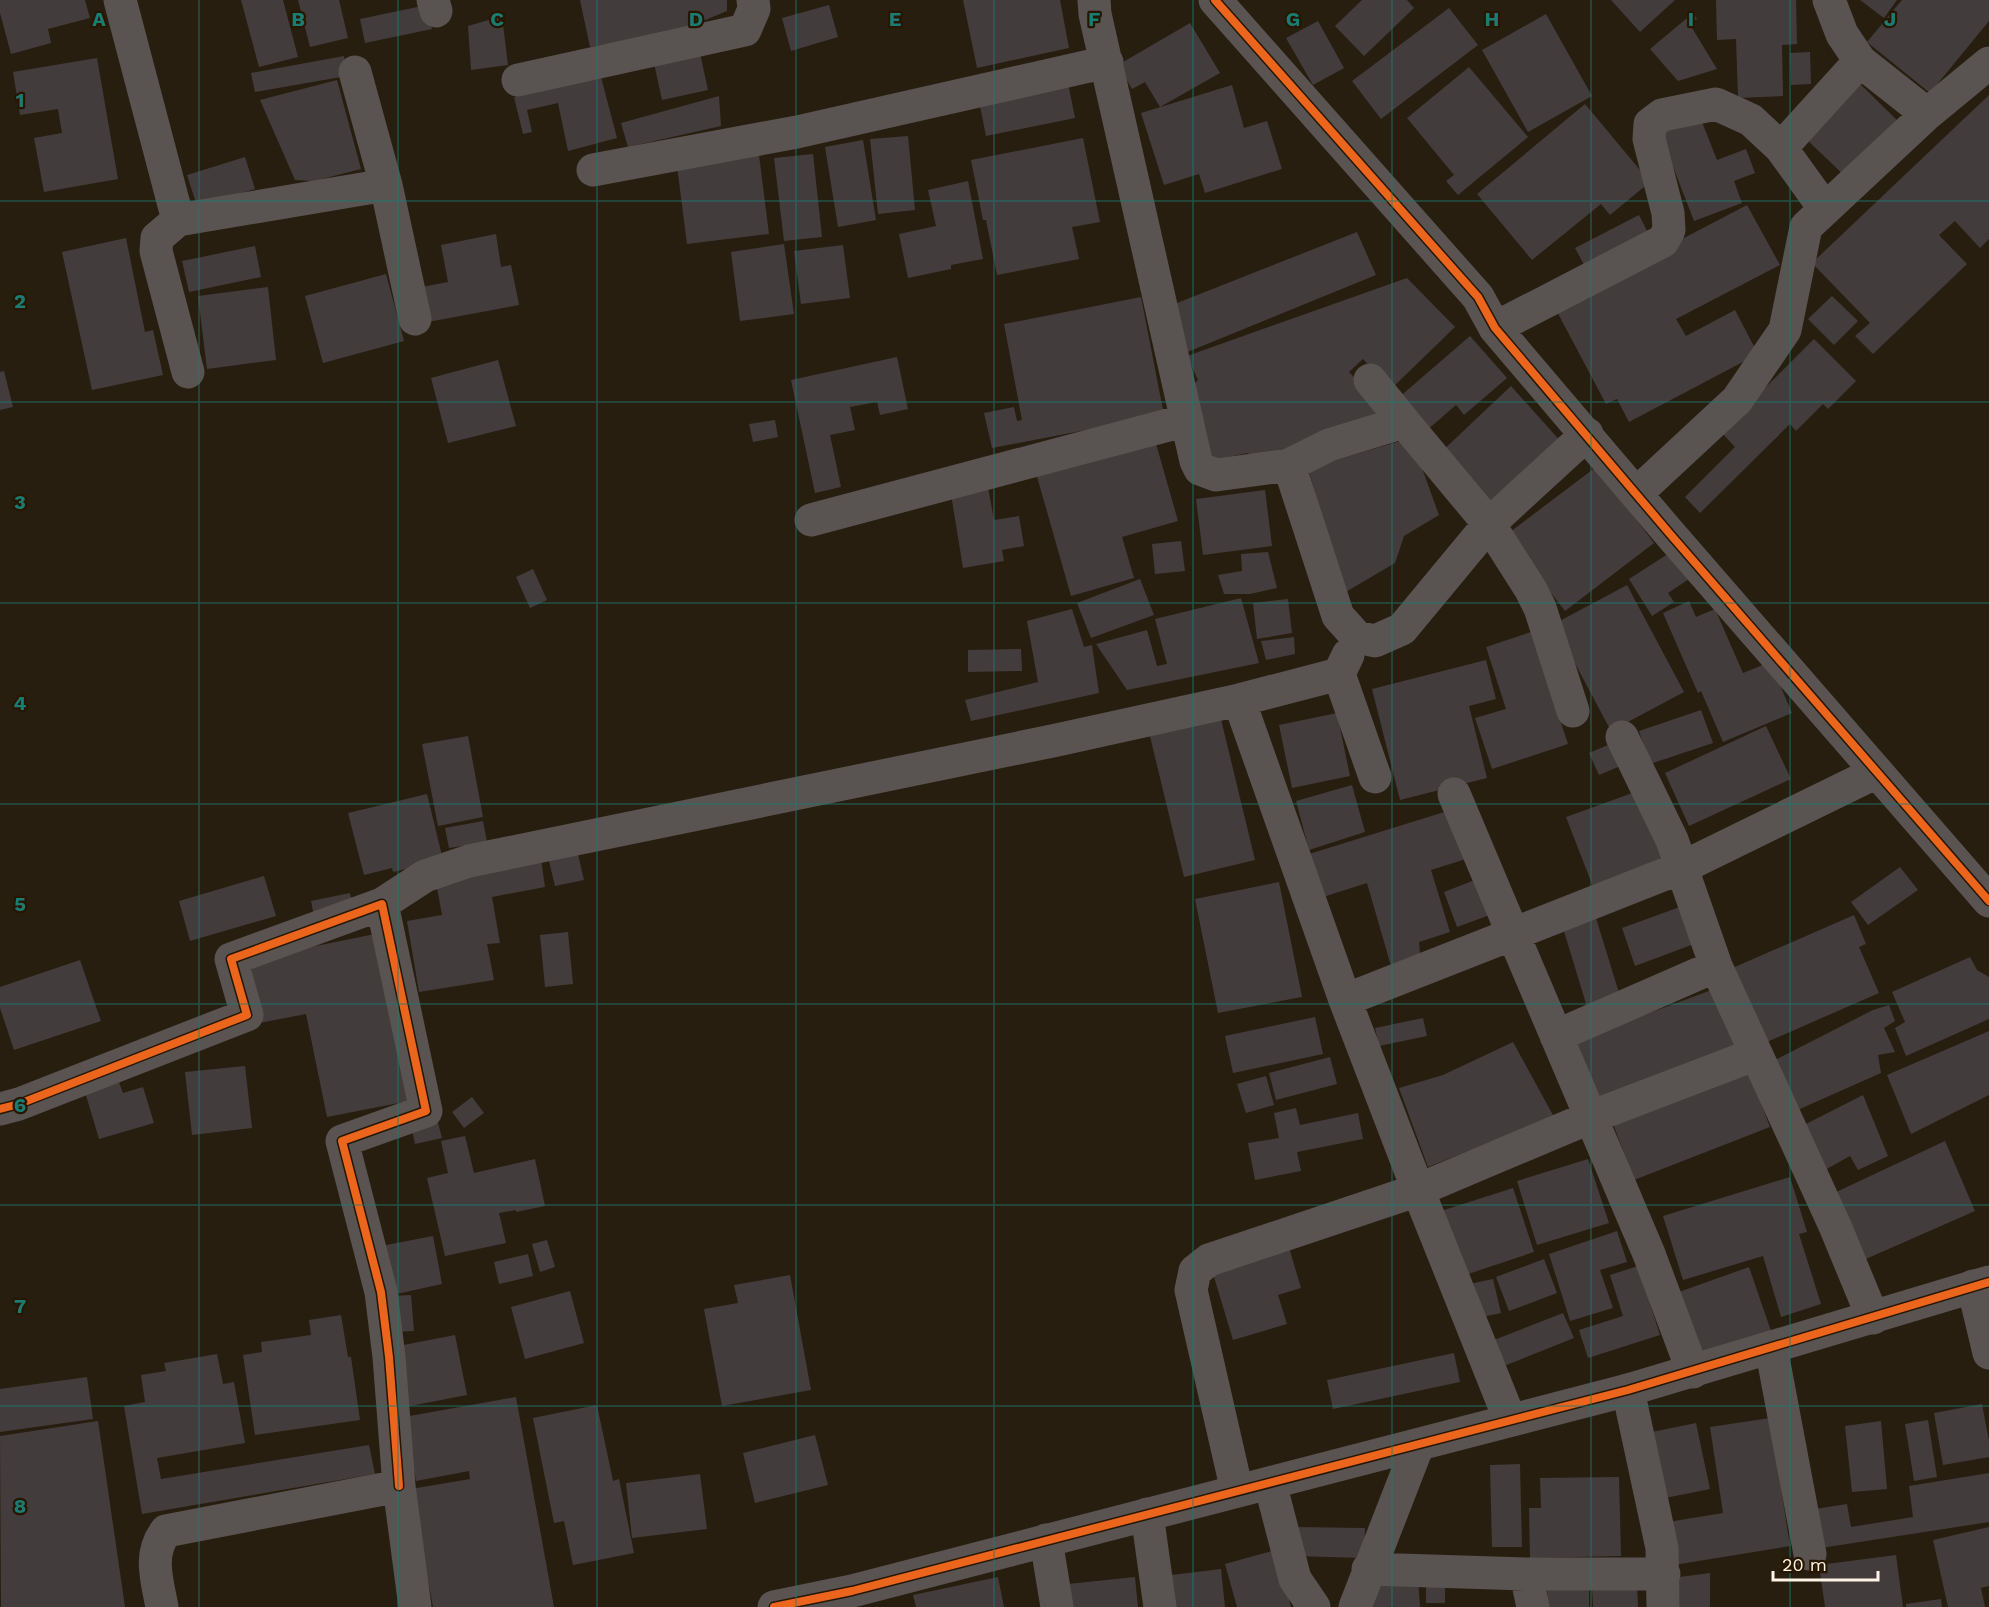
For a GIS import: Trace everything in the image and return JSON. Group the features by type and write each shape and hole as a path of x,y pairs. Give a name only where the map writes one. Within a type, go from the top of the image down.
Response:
{"street":[{"path":"120,0 178,220"},
{"path":"518,80 745,30 754,9 753,0"},
{"path":"1094,0 1095,14 1196,461 1200,469 1215,475 1289,465 1329,445 1404,422"},
{"path":"1215,0 1478,297 1495,328 1637,492 1670,534 1989,900"},
{"path":"1829,0 1842,34 1860,61 1928,114"},
{"path":"1781,148 1860,61"},
{"path":"593,170 797,132 1107,62"},
{"path":"1637,492 1737,400 1785,330 1806,227 1928,114 1989,63"},
{"path":"355,72 386,185 415,319"},
{"path":"1495,328 1663,241 1669,230 1668,213 1649,139 1650,124 1662,115 1716,104 1750,120 1781,148 1825,209"},
{"path":"188,372 156,251 158,238 178,220 386,185"},
{"path":"1370,380 1489,524 1540,608 1573,711"},
{"path":"811,520 1187,420"},
{"path":"1289,465 1338,616 1357,637 1375,641 1402,629 1489,524 1587,434"},
{"path":"1357,637 1339,674 1375,777"},
{"path":"0,1109 19,1104 247,1016 231,959 382,904 425,876 469,861 1045,742 1239,700 1339,674"},
{"path":"1239,700 1346,1000 1418,1190 1510,1420"},
{"path":"1622,737 1672,840 1716,966 1834,1226 1873,1318"},
{"path":"1346,1000 1683,867 1877,772"},
{"path":"1454,794 1649,1254 1693,1372"},
{"path":"382,904 426,1111 342,1141 381,1292 389,1357 399,1486 415,1607"},
{"path":"1556,1036 1716,966"},
{"path":"1237,1491 1191,1290 1195,1272 1209,1260 1418,1190 1591,1117 1756,1054"},
{"path":"790,1605 852,1591 1628,1390 1981,1284 1989,1353"},
{"path":"1771,1347 1809,1554"},
{"path":"1628,1390 1662,1548 1663,1607"},
{"path":"1355,1607 1418,1445"},
{"path":"1270,1483 1295,1579 1314,1607"},
{"path":"162,1607 155,1564 158,1542 166,1531 399,1486"},
{"path":"1147,1514 1160,1607"},
{"path":"1046,1540 1057,1607"},
{"path":"1368,1569 1526,1574 1664,1574"},
{"path":"1526,1574 1533,1607"}],"building":[{"path":"0,0 85,0 90,18 48,29 51,43 11,54 0,13"},
{"path":"241,0 283,0 298,57 259,67"},
{"path":"298,0 339,0 348,38 310,47"},
{"path":"580,0 727,0 727,11 679,31 590,47"},
{"path":"963,0 1060,0 1069,48 977,68"},
{"path":"1362,0 1407,0 1414,8 1364,56 1335,26"},
{"path":"1611,0 1675,0 1640,32"},
{"path":"1716,0 1796,0 1797,44 1782,45 1783,96 1738,98 1736,39 1717,40"},
{"path":"1860,0 1897,0 1884,18"},
{"path":"1902,0 1989,0 1989,21 1930,93 1867,42"},
{"path":"427,5 432,29 365,43 360,19"},
{"path":"829,5 838,37 791,51 782,18"},
{"path":"1449,8 1478,45 1381,119 1352,81"},
{"path":"1693,13 1697,19 1689,23 1717,69 1678,81 1650,49"},
{"path":"1546,14 1592,96 1528,132 1482,50"},
{"path":"502,16 508,65 471,70 468,26"},
{"path":"1318,21 1344,68 1313,85 1286,38"},
{"path":"1190,23 1220,73 1160,107 1145,82 1132,89 1118,65"},
{"path":"698,44 708,90 662,100 652,54"},
{"path":"1810,52 1811,84 1791,85 1790,53"},
{"path":"344,56 347,76 255,92 251,73"},
{"path":"97,58 118,179 44,192 34,138 62,133 58,109 20,115 13,72"},
{"path":"1469,67 1528,137 1458,195 1446,181 1454,175 1407,118"},
{"path":"601,77 617,138 568,151 558,103 527,110 532,132 523,134 514,97"},
{"path":"1067,78 1075,118 986,136 978,96"},
{"path":"337,80 361,169 314,181 295,180 260,100"},
{"path":"1858,82 1901,124 1848,179 1804,137"},
{"path":"1232,85 1244,128 1267,121 1282,169 1205,193 1199,174 1164,185 1141,113"},
{"path":"1989,95 1989,239 1980,248 1955,221 1939,235 1967,264 1873,354 1855,336 1870,323 1812,263"},
{"path":"719,96 721,126 628,147 621,123"},
{"path":"1585,104 1650,182 1610,215 1601,204 1532,260 1477,194"},
{"path":"1700,117 1717,160 1746,149 1755,173 1734,181 1742,203 1694,221 1660,133"},
{"path":"908,136 915,210 878,214 870,139"},
{"path":"1083,138 1100,222 1072,227 1079,259 997,275 971,160"},
{"path":"863,140 876,220 838,227 825,147"},
{"path":"813,154 822,237 784,241 774,158"},
{"path":"759,155 769,234 687,244 677,166"},
{"path":"245,157 255,189 197,206 187,175"},
{"path":"968,181 983,259 951,265 951,269 908,278 899,234 936,226 928,190"},
{"path":"1747,205 1780,265 1676,319 1686,336 1735,310 1758,354 1629,422 1617,399 1606,404 1554,306"},
{"path":"1639,215 1651,239 1588,272 1575,248"},
{"path":"1357,232 1376,275 1185,353 1172,305"},
{"path":"496,234 501,267 511,265 519,305 428,322 422,287 448,282 441,245"},
{"path":"126,238 145,332 153,330 163,375 92,390 62,252"},
{"path":"784,244 794,314 740,321 731,252"},
{"path":"843,245 850,298 801,304 794,251"},
{"path":"255,246 261,277 189,292 182,261"},
{"path":"386,274 404,341 323,363 305,296"},
{"path":"1407,278 1455,327 1391,389 1363,359 1349,372 1389,414 1258,462 1248,453 1212,460 1192,386 1198,380 1187,356"},
{"path":"268,287 276,360 207,369 198,296"},
{"path":"1832,296 1858,321 1834,345 1808,319"},
{"path":"1141,297 1164,415 992,448 984,413 1014,407 1017,421 1022,420 1004,324"},
{"path":"1470,336 1507,378 1464,415 1456,405 1426,431 1397,399"},
{"path":"1814,339 1856,381 1828,409 1823,404 1796,431 1790,424 1700,513 1685,497 1735,447 1721,432"},
{"path":"897,357 908,409 880,415 877,402 850,407 855,430 830,435 841,487 815,493 791,380"},
{"path":"498,360 516,426 448,443 431,378"},
{"path":"4,371 13,407 0,410 0,372"},
{"path":"1511,386 1563,444 1491,508 1438,455"},
{"path":"775,420 778,437 753,442 749,424"},
{"path":"1411,438 1439,515 1404,536 1395,563 1344,593 1308,468"},
{"path":"1155,440 1178,521 1122,537 1134,578 1071,596 1036,473"},
{"path":"1596,467 1654,543 1565,611 1506,535"},
{"path":"987,482 994,520 1019,516 1024,546 1002,550 1004,561 963,568 950,488"},
{"path":"1265,490 1272,546 1203,555 1196,499"},
{"path":"1181,541 1185,571 1155,574 1152,544"},
{"path":"1268,552 1277,588 1250,594 1224,594 1218,575 1242,571 1241,554"},
{"path":"1671,552 1689,579 1668,593 1674,602 1652,616 1629,579"},
{"path":"533,569 547,600 530,608 516,577"},
{"path":"1140,579 1154,615 1091,638 1077,603"},
{"path":"1627,585 1684,692 1611,731 1554,624"},
{"path":"1241,598 1259,663 1127,690 1096,644 1147,630 1157,666 1167,664 1155,619"},
{"path":"1288,599 1292,633 1257,639 1253,603"},
{"path":"1689,601 1696,617 1715,609 1743,673 1770,662 1792,713 1723,742 1701,691 1698,693 1663,613"},
{"path":"1072,609 1084,647 1092,645 1099,693 971,721 965,700 1038,682 1027,621"},
{"path":"1531,632 1568,744 1492,769 1475,718 1506,709 1486,647"},
{"path":"1294,637 1295,654 1266,660 1261,641"},
{"path":"1021,649 1022,671 968,672 968,650"},
{"path":"1486,660 1496,699 1469,706 1487,778 1400,800 1372,689"},
{"path":"1701,710 1713,743 1650,764 1639,731"},
{"path":"1219,711 1255,860 1184,877 1148,728"},
{"path":"1337,713 1350,776 1292,788 1279,725"},
{"path":"1766,726 1791,779 1689,826 1665,773"},
{"path":"468,736 483,817 438,826 422,744"},
{"path":"1615,742 1625,764 1599,775 1589,753"},
{"path":"1352,785 1365,832 1309,850 1296,801"},
{"path":"1638,791 1665,867 1595,892 1566,817"},
{"path":"427,794 443,860 393,872 392,868 364,875 348,813"},
{"path":"1454,809 1469,858 1431,870 1450,932 1419,942 1421,965 1393,973 1367,883 1323,897 1309,854"},
{"path":"483,821 487,842 449,848 445,828"},
{"path":"576,846 584,880 555,886 547,853"},
{"path":"541,859 545,887 492,897 500,943 487,944 494,980 419,992 407,921 442,915 435,877"},
{"path":"1900,867 1918,890 1868,925 1851,902"},
{"path":"264,876 276,916 190,941 179,901"},
{"path":"1485,876 1498,912 1457,927 1444,892"},
{"path":"1279,882 1302,997 1218,1013 1195,899"},
{"path":"350,893 353,908 314,916 311,901"},
{"path":"1688,904 1702,941 1635,966 1622,928"},
{"path":"1854,915 1866,944 1859,947 1879,993 1760,1045 1728,970"},
{"path":"1596,918 1620,996 1587,1007 1563,928"},
{"path":"568,932 573,984 545,987 540,935"},
{"path":"375,934 409,1101 327,1117 306,1014 259,1023 246,960"},
{"path":"1970,957 1977,970 1989,977 1989,1019 1906,1056 1895,1028 1905,1022 1892,992"},
{"path":"80,960 101,1021 14,1050 0,1008 0,987"},
{"path":"1717,988 1736,1047 1594,1102 1571,1042"},
{"path":"1889,1005 1895,1021 1884,1028 1895,1052 1878,1055 1881,1073 1793,1112 1771,1062 1873,1010"},
{"path":"1315,1017 1323,1054 1233,1073 1225,1036"},
{"path":"1423,1018 1427,1036 1379,1046 1375,1028"},
{"path":"1989,1031 1989,1095 1911,1134 1887,1075"},
{"path":"1513,1042 1554,1117 1428,1167 1399,1088 1443,1075"},
{"path":"1330,1057 1337,1084 1276,1100 1269,1073"},
{"path":"245,1066 252,1128 192,1135 185,1072"},
{"path":"1748,1069 1770,1127 1634,1180 1612,1121"},
{"path":"1266,1076 1274,1105 1246,1113 1237,1084"},
{"path":"119,1082 123,1093 143,1087 154,1123 99,1139 85,1092"},
{"path":"1863,1095 1888,1156 1858,1170 1850,1156 1823,1171 1804,1125"},
{"path":"472,1097 484,1113 464,1128 452,1112"},
{"path":"1296,1108 1300,1125 1358,1113 1363,1139 1297,1152 1301,1171 1255,1180 1248,1143 1279,1138 1274,1113"},
{"path":"436,1115 442,1138 415,1144 410,1121"},
{"path":"465,1136 474,1173 535,1159 545,1206 499,1213 506,1243 445,1256 427,1178 448,1173 441,1141"},
{"path":"1945,1141 1975,1211 1859,1262 1834,1193"},
{"path":"1588,1159 1609,1223 1537,1245 1517,1181"},
{"path":"1790,1177 1807,1232 1799,1234 1821,1304 1781,1317 1763,1256 1683,1280 1663,1216"},
{"path":"1513,1188 1534,1252 1462,1276 1441,1211"},
{"path":"1617,1231 1627,1262 1600,1270 1613,1308 1570,1321 1549,1254"},
{"path":"433,1236 442,1284 392,1295 381,1246"},
{"path":"547,1240 555,1267 540,1272 532,1244"},
{"path":"1288,1244 1301,1288 1278,1295 1287,1324 1233,1340 1211,1267"},
{"path":"528,1254 533,1276 499,1284 494,1262"},
{"path":"1544,1259 1557,1293 1509,1311 1496,1277"},
{"path":"1638,1266 1660,1335 1588,1358 1579,1330 1623,1316 1610,1275"},
{"path":"1749,1267 1771,1331 1698,1356 1676,1293"},
{"path":"790,1275 811,1390 722,1406 704,1309 738,1303 734,1285"},
{"path":"1493,1279 1501,1313 1477,1318 1469,1284"},
{"path":"570,1291 584,1343 525,1359 511,1307"},
{"path":"411,1295 414,1331 393,1332 390,1296"},
{"path":"1563,1313 1574,1338 1504,1366 1494,1340"},
{"path":"341,1315 348,1357 351,1357 360,1420 255,1435 243,1355 262,1352 261,1342 311,1335 309,1320"},
{"path":"455,1335 467,1395 405,1407 393,1347"},
{"path":"1454,1353 1460,1382 1333,1409 1327,1380"},
{"path":"217,1354 223,1384 234,1382 245,1443 157,1458 161,1479 369,1445 375,1474 142,1514 124,1406 145,1402 141,1375 166,1371 164,1363"},
{"path":"87,1377 93,1419 0,1432 0,1389"},
{"path":"516,1397 554,1607 433,1607 411,1489 470,1479 469,1471 416,1481 404,1417"},
{"path":"1982,1404 1989,1441 1989,1457 1943,1465 1934,1413"},
{"path":"597,1405 613,1481 619,1479 634,1553 573,1565 564,1521 554,1523 533,1418"},
{"path":"1770,1418 1790,1546 1674,1565 1668,1522 1723,1513 1710,1427"},
{"path":"1928,1420 1937,1477 1914,1481 1905,1424"},
{"path":"98,1421 125,1607 1,1607 0,1436"},
{"path":"1881,1421 1887,1489 1852,1492 1845,1426"},
{"path":"1696,1423 1710,1489 1660,1499 1647,1433"},
{"path":"815,1435 828,1485 755,1503 743,1453"},
{"path":"1520,1464 1522,1547 1492,1547 1490,1465"},
{"path":"1989,1473 1989,1522 1821,1548 1815,1509 1847,1504 1851,1527 1913,1517 1909,1486"},
{"path":"700,1474 707,1529 632,1538 626,1483"},
{"path":"1619,1477 1621,1556 1530,1558 1529,1508 1541,1508 1540,1478"},
{"path":"1293,1527 1365,1528 1364,1558 1293,1556"},
{"path":"1989,1527 1989,1586 1981,1588 1985,1607 1948,1607 1933,1540"},
{"path":"1276,1550 1291,1607 1237,1607 1225,1564"},
{"path":"1896,1555 1903,1607 1825,1607 1819,1565"},
{"path":"1221,1569 1225,1607 1167,1607 1163,1576"},
{"path":"1710,1573 1710,1607 1672,1607 1672,1578"},
{"path":"998,1577 1004,1607 916,1607 913,1595"},
{"path":"1135,1577 1138,1607 1070,1607 1068,1584"},
{"path":"1378,1577 1418,1578 1420,1607 1373,1607"},
{"path":"1426,1582 1445,1582 1445,1603 1426,1603"},
{"path":"1637,1584 1638,1607 1593,1607 1592,1585"},
{"path":"1589,1587 1589,1607 1548,1607 1547,1588"},
{"path":"1941,1599 1942,1607 1906,1607 1906,1604"}],"cycle path":[{"path":"1215,0 1478,297 1495,328 1670,534 1989,901"},
{"path":"0,1109 19,1104 247,1015 231,959 382,904 426,1111 342,1141 381,1292 389,1357 399,1486"},
{"path":"774,1607 852,1591 1628,1390 1989,1282"}]}
